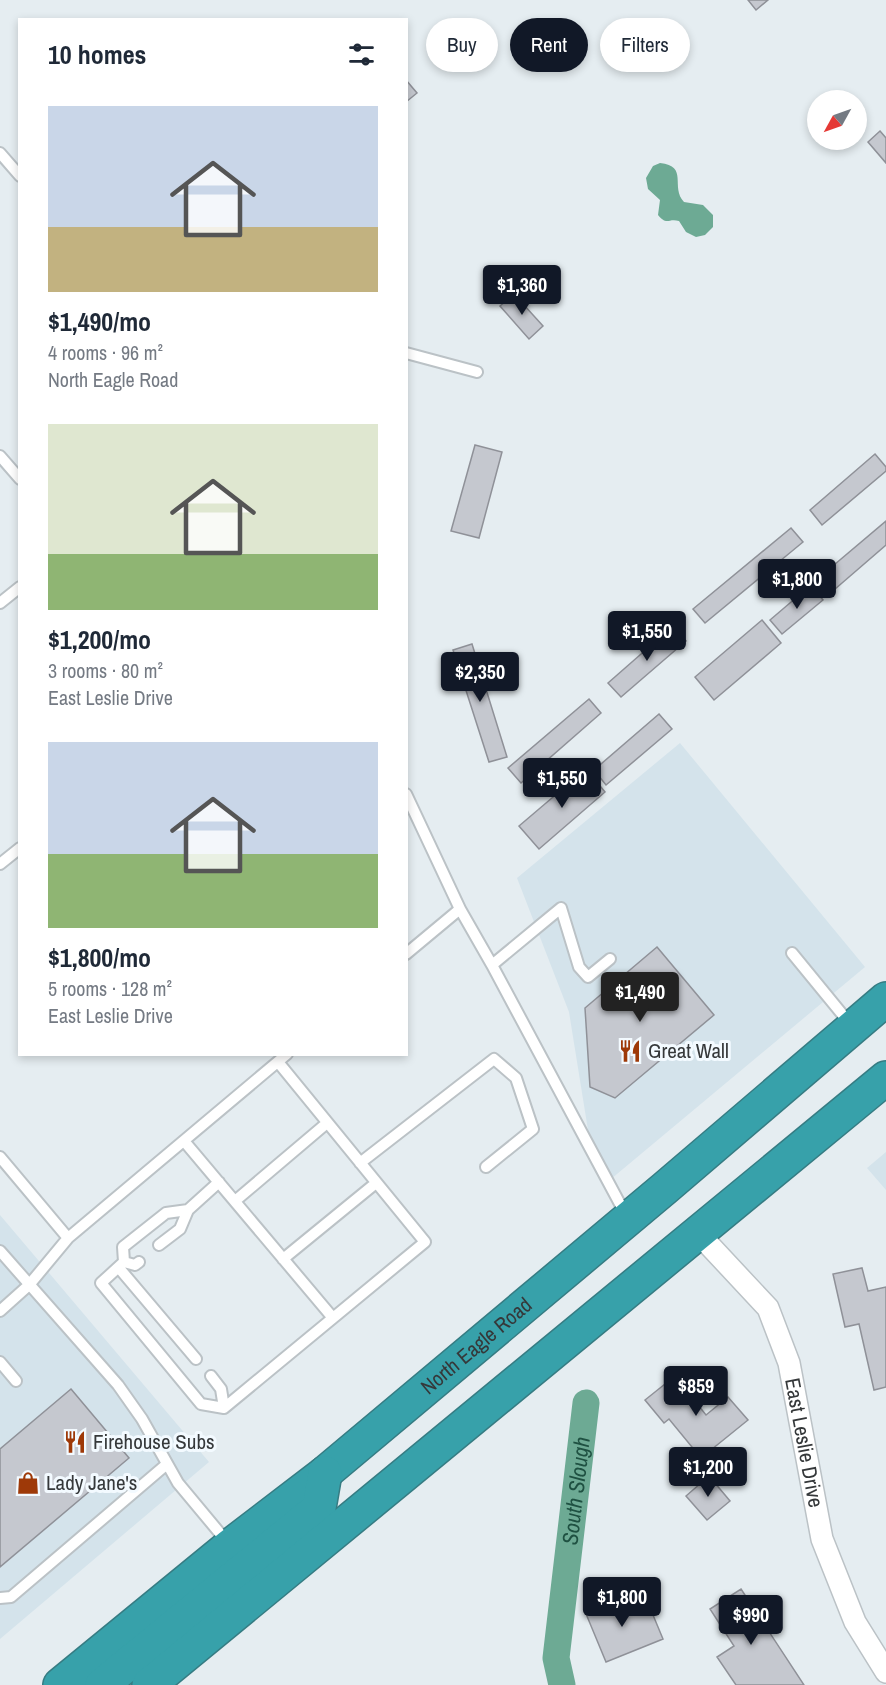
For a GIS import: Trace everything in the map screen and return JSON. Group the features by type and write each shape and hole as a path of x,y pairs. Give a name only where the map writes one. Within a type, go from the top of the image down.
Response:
{"highway":[{"name":"North Eagle Road","path":"60,1685 231,1545 325,1473 886,999"},
{"path":"149,1685 886,1078"},
{"path":"102,1685 319,1508 325,1473"}],"street":[{"name":"East Leslie Drive","path":"697,1232 768,1308 789,1362 822,1539 855,1622 886,1672"}],"lane":[{"path":"0,153 18,174"},
{"path":"408,354 477,372"},
{"path":"0,456 18,477"},
{"path":"0,603 18,588"},
{"path":"408,798 460,909 628,1219"},
{"path":"0,864 18,850"},
{"path":"492,965 561,908 579,967 588,977 610,959"},
{"path":"408,952 460,909"},
{"path":"792,953 854,1027"},
{"path":"0,1311 29,1285 68,1238 285,1056"},
{"path":"360,1163 494,1059 516,1078 533,1129 486,1167"},
{"path":"139,1262 135,1265 122,1265 100,1283 201,1404 224,1408 425,1242 278,1062"},
{"path":"234,1201 327,1123"},
{"path":"184,1141 333,1318"},
{"path":"0,1157 68,1238"},
{"path":"159,1245 180,1229 188,1210 219,1182"},
{"path":"283,1259 376,1183"},
{"path":"188,1210 166,1213 123,1247 122,1265 196,1359"},
{"path":"0,1251 131,1402 182,1488 231,1545"},
{"path":"0,1362 16,1381"},
{"path":"211,1376 221,1389 224,1408"},
{"path":"0,1598 11,1597 167,1464"}],"shaded area":[{"path":"660,163 674,168 677,173 678,190 684,202 703,205 713,215 713,227 705,235 696,237 686,232 679,221 666,221 658,215 660,200 648,189 646,178 653,166"},
{"path":"680,743 865,967 611,1179 592,1155 569,1012 517,878"},
{"path":"886,1152 886,1190 867,1168"},
{"path":"0,1215 209,1462 0,1639"}],"building":[{"path":"748,0 768,0 756,10"},
{"path":"408,82 417,93 408,100"},
{"path":"880,131 886,138 886,163 868,142"},
{"path":"514,294 543,326 529,339 500,306"},
{"path":"475,445 502,452 479,538 451,531"},
{"path":"875,454 886,467 886,471 822,525 810,510"},
{"path":"886,521 886,545 827,596 815,581"},
{"path":"791,528 803,542 705,623 693,609"},
{"path":"811,585 823,600 782,634 770,620"},
{"path":"762,620 781,643 714,700 695,677"},
{"path":"673,626 686,641 621,697 608,683"},
{"path":"472,644 507,757 489,762 453,650"},
{"path":"589,699 601,713 521,783 508,768"},
{"path":"659,714 672,729 606,785 594,770"},
{"path":"586,769 605,792 539,849 519,826"},
{"name":"Great Wall","path":"657,947 714,1015 615,1098 590,1087 585,1008"},
{"path":"862,1268 868,1291 886,1287 886,1387 874,1390 859,1324 845,1327 833,1274"},
{"path":"675,1376 706,1415 728,1397 748,1420 701,1458 669,1419 664,1423 645,1400"},
{"path":"71,1389 129,1458 0,1567 0,1449"},
{"path":"709,1476 730,1501 707,1520 686,1496"},
{"path":"741,1589 804,1685 736,1685 717,1657 734,1646 710,1609"},
{"path":"614,1596 622,1614 648,1603 663,1639 606,1662 584,1609"}],"waterway":[{"name":"South Slough","path":"562,1685 556,1658 586,1403"}],"place":[{"name":"Great Wall","path":"630,1051"},
{"name":"Firehouse Subs","path":"75,1442"},
{"name":"Lady Jane's","path":"28,1483"}]}
